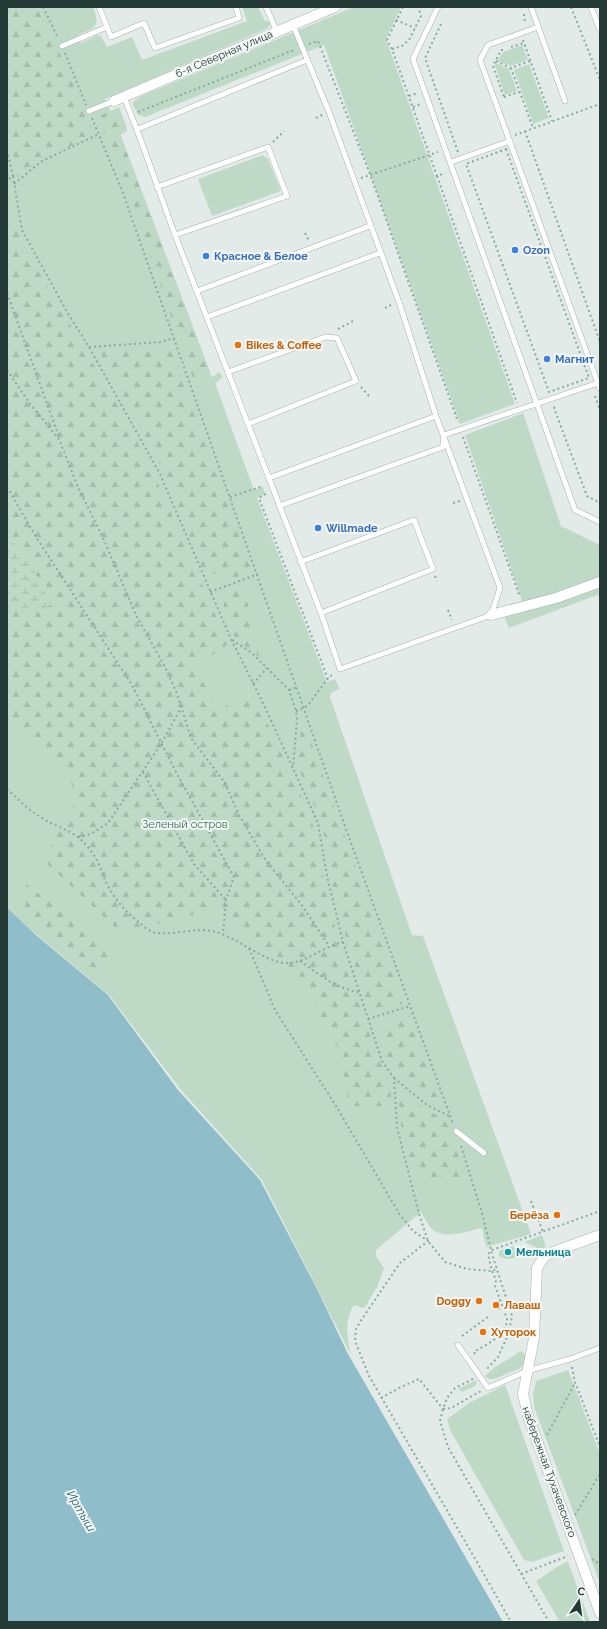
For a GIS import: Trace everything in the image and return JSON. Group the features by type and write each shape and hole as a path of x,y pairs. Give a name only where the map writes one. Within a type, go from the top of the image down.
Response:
{"street":[{"name":"6-я Северная улица","path":"114,101 335,7"},
{"path":"491,615 556,598 600,582"},
{"name":"набережная Тухачевского","path":"600,1235 553,1252 544,1257 537,1268 534,1338 523,1394 528,1416 600,1613"}],"lane":[{"path":"99,7 111,36 144,23 154,48 239,18 236,7"},
{"path":"266,7 277,32"},
{"path":"438,7 413,59 575,510 600,522"},
{"path":"531,7 566,100"},
{"path":"591,7 600,30"},
{"path":"124,97 138,129 175,236 321,613 340,669 491,615 500,588 436,416 399,302 329,112 293,25"},
{"path":"62,46 107,27"},
{"path":"538,27 488,44 480,60 600,389"},
{"path":"138,129 307,60"},
{"path":"89,111 114,101"},
{"path":"451,162 510,141"},
{"path":"157,187 268,147 287,196 175,236"},
{"path":"197,291 370,226"},
{"path":"207,317 380,253"},
{"path":"228,372 325,337 337,338 356,381 248,424"},
{"path":"444,435 598,383"},
{"path":"269,478 436,416"},
{"path":"279,506 443,447 444,435"},
{"path":"300,562 414,520 433,569 321,613"},
{"path":"456,1131 484,1152"},
{"path":"458,1345 488,1388 527,1371 570,1359 600,1348"}],"path":[{"path":"43,7 62,46 123,192 304,708 456,1131 482,1213 497,1269 512,1316 512,1323 498,1357 480,1376 455,1388 447,1398 440,1420 448,1447 549,1622"},
{"path":"403,7 387,40 392,49 414,107 518,405"},
{"path":"392,49 402,46 409,40 416,28 420,16 418,7"},
{"path":"571,7 600,80"},
{"path":"396,20 416,28"},
{"path":"442,20 425,58 458,153"},
{"path":"522,39 552,121"},
{"path":"131,114 318,41 370,174 522,603"},
{"path":"504,97 493,66 501,50 524,43"},
{"path":"496,61 511,68 533,128"},
{"path":"511,68 530,61"},
{"path":"500,98 520,92"},
{"path":"409,96 415,94 420,96"},
{"path":"414,107 420,105 422,101"},
{"path":"515,135 600,104"},
{"path":"268,147 284,131"},
{"path":"525,131 600,342"},
{"path":"14,184 42,161 98,134"},
{"path":"506,149 466,164 549,392 589,378"},
{"path":"7,150 22,230 160,474 231,639 318,823 327,876 343,942 382,1061 394,1078 427,1105 450,1117"},
{"path":"354,181 370,174 430,154 437,152 441,154"},
{"path":"437,176 447,172 447,169"},
{"path":"7,180 13,176"},
{"path":"7,293 77,485 104,540 136,615 165,667 176,692 191,738 224,783 238,812 266,861 301,904 329,946"},
{"path":"89,347 161,342 174,338"},
{"path":"7,370 30,404 59,439"},
{"path":"356,381 369,396"},
{"path":"594,393 600,410"},
{"path":"560,405 554,408 587,496 600,503"},
{"path":"7,486 36,537 132,685 234,877 226,900 223,934"},
{"path":"230,497 262,486 264,487"},
{"path":"266,493 266,495 259,498 327,680 304,708 296,712"},
{"path":"210,592 258,574"},
{"path":"448,610 455,627"},
{"path":"231,639 252,653 289,690 297,719 293,769"},
{"path":"253,684 267,668"},
{"path":"289,690 297,687"},
{"path":"78,837 91,834 108,823 162,744 181,708"},
{"path":"143,772 194,864 226,900"},
{"path":"7,789 39,816 78,837 96,858 106,884 115,898 139,923 148,930 165,933 205,930 223,934 274,961 289,963 300,961 329,946 343,942"},
{"path":"249,948 275,1010 336,1106 400,1215 413,1231 428,1241 445,1262 468,1269 492,1271 497,1269"},
{"path":"300,961 333,984 349,991 359,992"},
{"path":"368,1019 410,1006"},
{"path":"394,1078 397,1127 419,1214 428,1241"},
{"path":"531,1201 543,1232"},
{"path":"475,1356 474,1352 503,1333 507,1324 507,1319 496,1286 496,1280 488,1254 492,1250 600,1211"},
{"path":"428,1241 400,1263 356,1329 355,1340 369,1376 381,1398 511,1622"},
{"path":"498,1309 502,1305"},
{"path":"462,1336 489,1316"},
{"path":"570,1359 575,1382 600,1447"},
{"path":"381,1398 419,1379 443,1409"},
{"path":"540,1449 575,1382"},
{"path":"443,1409 451,1408 488,1388"},
{"path":"568,1526 600,1474"},
{"path":"520,1574 566,1556"}],"green space":[{"name":"Зеленый остров","path":"7,7 93,7 96,19 95,26 78,35 81,43 97,35 101,36 107,47 132,37 142,60 247,21 242,7 258,7 265,21 269,22 270,24 268,28 105,99 120,133 211,375 212,377 220,372 222,378 215,383 254,490 263,487 265,494 257,498 327,682 335,679 340,689 332,692 330,697 412,935 423,936 531,1234 486,1247 482,1228 449,1235 442,1234 431,1228 421,1212 376,1250 376,1256 384,1268 377,1287 365,1307 362,1308 354,1305 351,1311 347,1329 351,1355 262,1180 181,1090 110,996 7,910"},
{"path":"7,7 37,7 62,58 95,135 41,160 18,180 16,162 7,137"},
{"path":"354,7 401,7 386,39 515,404 460,424 324,45 145,117 138,115 133,105 133,102 139,97"},
{"path":"522,45 528,60 511,66 498,61 503,52"},
{"path":"496,63 509,69 517,91 505,95 495,66"},
{"path":"529,64 549,118 533,124 514,70"},
{"path":"119,107 127,128 127,131 120,135 210,372 193,378 183,351 187,349 184,341 180,342 157,275 161,273 159,266 154,267 128,191 107,141 111,139 108,132 104,134 98,121 99,116"},
{"path":"263,155 268,159 281,191 212,216 198,179"},
{"path":"7,172 15,224 23,244 119,408 154,474 228,644 194,668 221,710 250,688 301,796 316,833 323,879 340,948 372,1040 387,1075 390,1086 392,1106 349,1106 339,1050 300,976 269,949 216,909 121,933 43,860 76,800 68,771 24,732 7,714 7,607 28,614 35,572 7,534"},
{"path":"172,347 252,571 230,580 224,576 203,570 163,470 167,468 164,462 160,464 99,351"},
{"path":"523,413 561,526 600,545 600,594 509,628 503,614 523,603 465,435"},
{"path":"7,534 35,572 51,605 28,614 7,607"},
{"path":"242,586 252,617 259,657 235,638 225,618 224,602 228,590"},
{"path":"301,719 303,719 404,1003 382,1009 368,1006 363,994 341,921 322,824 300,772 299,758"},
{"path":"26,884 113,951 105,970 86,967 25,921"},
{"path":"408,1011 443,1108 421,1096 407,1084 394,1071 383,1050 377,1033 386,1019"},
{"path":"403,1096 410,1098 430,1112 448,1121 466,1180 441,1183 411,1168 401,1125 399,1100"},
{"path":"542,1235 546,1247 540,1249 524,1242"},
{"path":"514,1246 516,1253 515,1258 506,1259 499,1256 499,1251"},
{"path":"521,1351 527,1357 521,1368 494,1379 489,1379 485,1376 494,1368"},
{"path":"568,1370 600,1454 600,1583 534,1407 533,1393 536,1381"},
{"path":"477,1380 475,1386 462,1392 458,1389"},
{"path":"505,1385 564,1551 532,1562 524,1560 450,1430 447,1419 469,1403"},
{"path":"568,1561 590,1622 560,1622 536,1581"}],"water":[{"name":"Иртыш","path":"7,908 37,936 108,995 178,1090 260,1180 318,1291 348,1354 503,1622 7,1622"}],"place":[{"name":"Ozon","path":"515,250"},
{"name":"Красное & Белое","path":"206,256"},
{"name":"Bikes & Coffee","path":"238,345"},
{"name":"Магнит","path":"547,359"},
{"name":"Willmade","path":"318,528"},
{"name":"Берёза","path":"557,1215"},
{"name":"Мельница","path":"508,1252"},
{"name":"Doggy","path":"479,1301"},
{"name":"Лаваш","path":"496,1305"},
{"name":"Хуторок","path":"483,1332"}]}
